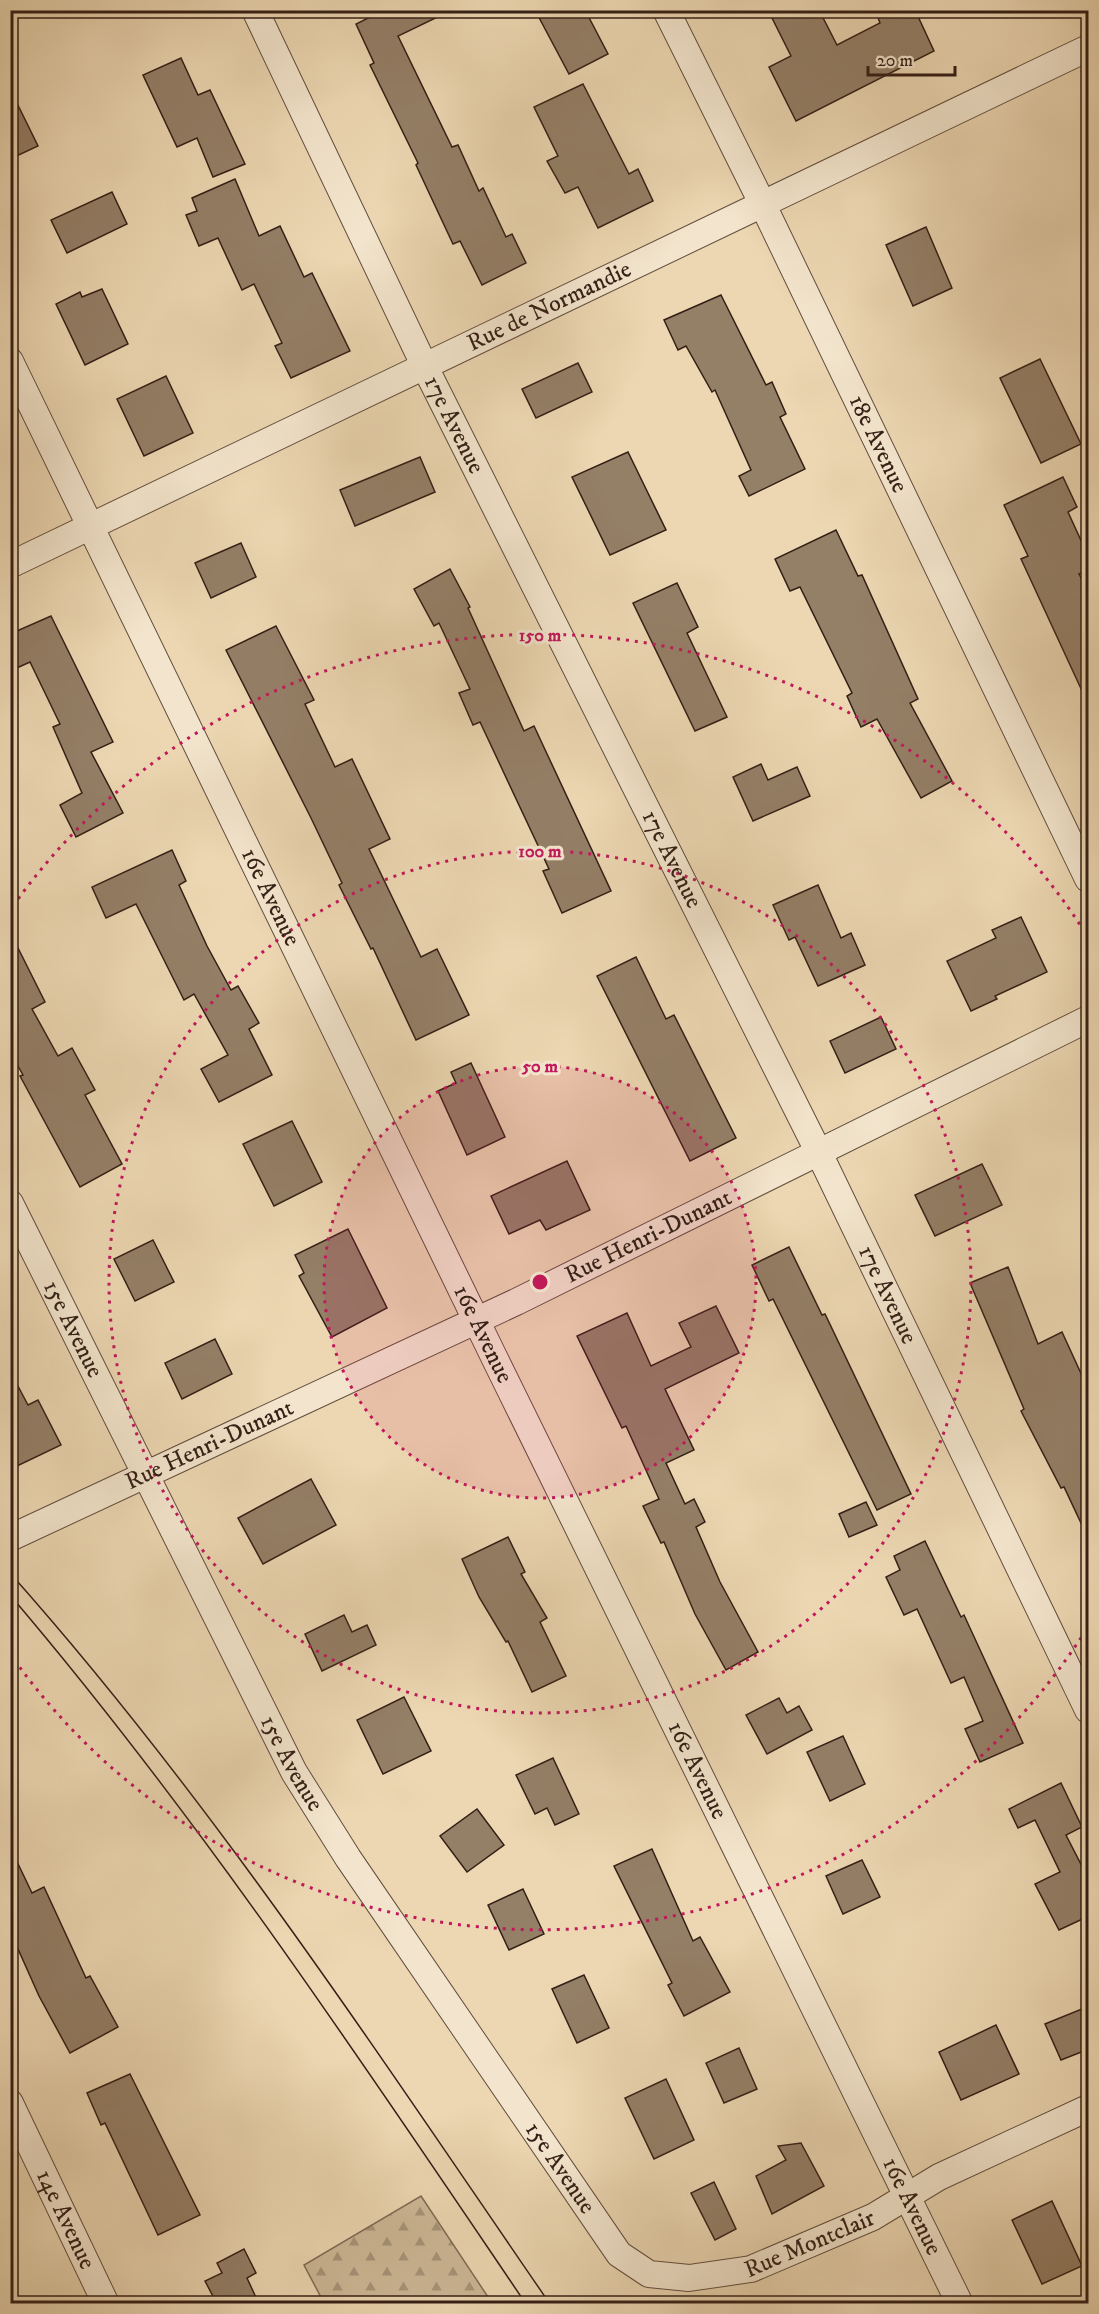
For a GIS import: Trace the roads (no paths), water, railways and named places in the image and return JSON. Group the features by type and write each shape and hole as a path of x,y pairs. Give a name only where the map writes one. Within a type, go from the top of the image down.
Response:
{"street":[{"name":"17e Avenue","path":"255,10 424,368 819,1153 1089,1710"},
{"name":"18e Avenue","path":"666,10 1089,879"},
{"name":"Rue de Normandie","path":"10,565 1089,48"},
{"name":"16e Avenue","path":"10,361 960,2304"},
{"name":"Rue Henri-Dunant","path":"10,1538 477,1319 1089,1019"},
{"name":"15e Avenue","path":"10,1203 294,1772 348,1858 619,2254 649,2274"},
{"name":"14e Avenue","path":"10,2103 106,2304"},
{"name":"Rue Montclair","path":"649,2274 689,2278 751,2269 873,2217 908,2198 939,2177 1089,2108"}],"tram line":[{"path":"10,1573 84,1659 224,1838 357,2023 550,2304"},
{"path":"10,1595 148,1766 214,1854 341,2032 526,2304"}]}
